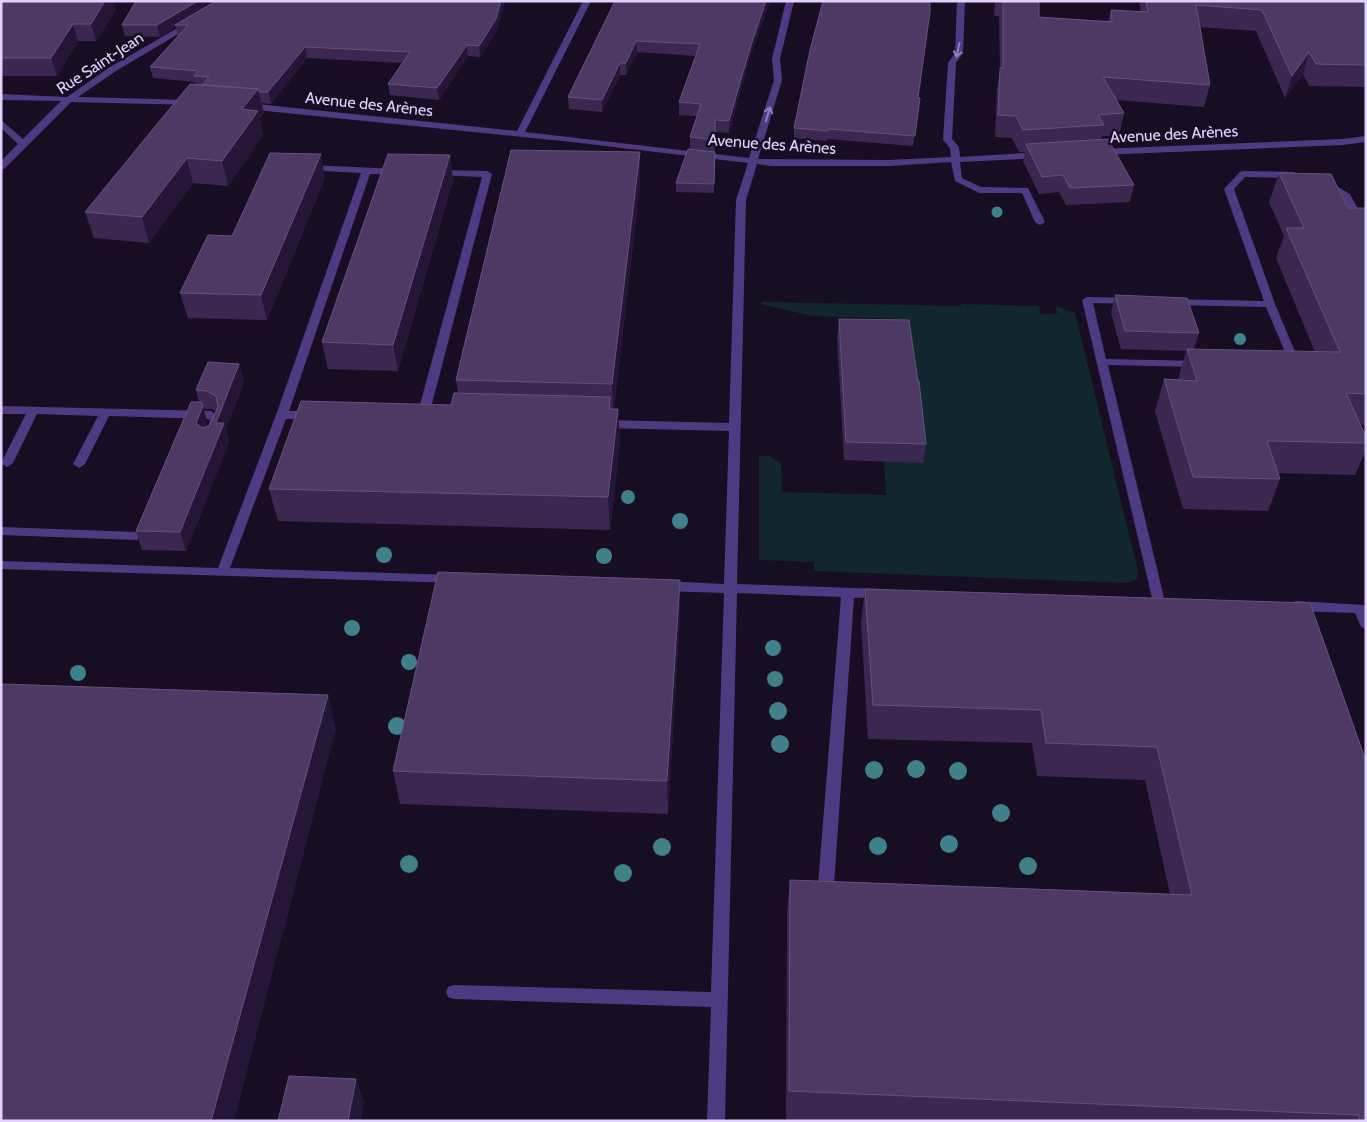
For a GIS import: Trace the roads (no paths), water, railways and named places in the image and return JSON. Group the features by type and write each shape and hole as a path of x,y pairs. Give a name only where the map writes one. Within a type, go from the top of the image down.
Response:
{"street":[{"path":"520,134 587,1"},
{"path":"716,1121 736,427 740,220 742,200 778,80 776,59 790,1"},
{"path":"960,1 959,52 952,63 947,140 954,147 958,179 979,190 1025,190 1040,222"},
{"name":"Rue Saint-Jean","path":"1,167 70,99 102,76 198,20"},
{"path":"1,97 203,103"},
{"name":"Avenue des Arènes","path":"242,106 520,134 755,161 839,164 955,161 1049,155"},
{"path":"1,122 23,144"},
{"name":"Avenue des Arènes","path":"1086,153 1366,141"},
{"path":"301,167 366,171 487,174 422,419"},
{"path":"222,573 282,415 366,171"},
{"path":"1287,366 1297,366 1270,304 1229,189 1243,174 1295,174 1328,184 1347,196 1363,229"},
{"path":"1145,301 1087,300 1159,602"},
{"path":"1164,302 1270,304"},
{"path":"1102,362 1209,365"},
{"path":"1,410 211,415 216,419 216,425 209,441"},
{"path":"7,463 33,411"},
{"path":"79,464 105,413"},
{"path":"282,415 326,416"},
{"path":"589,424 736,427"},
{"path":"1,531 137,536"},
{"path":"1,565 470,580"},
{"path":"649,586 730,587 896,595"},
{"path":"826,885 848,593"},
{"path":"1283,606 1360,608 1366,624"},
{"path":"454,992 720,1000"}]}
